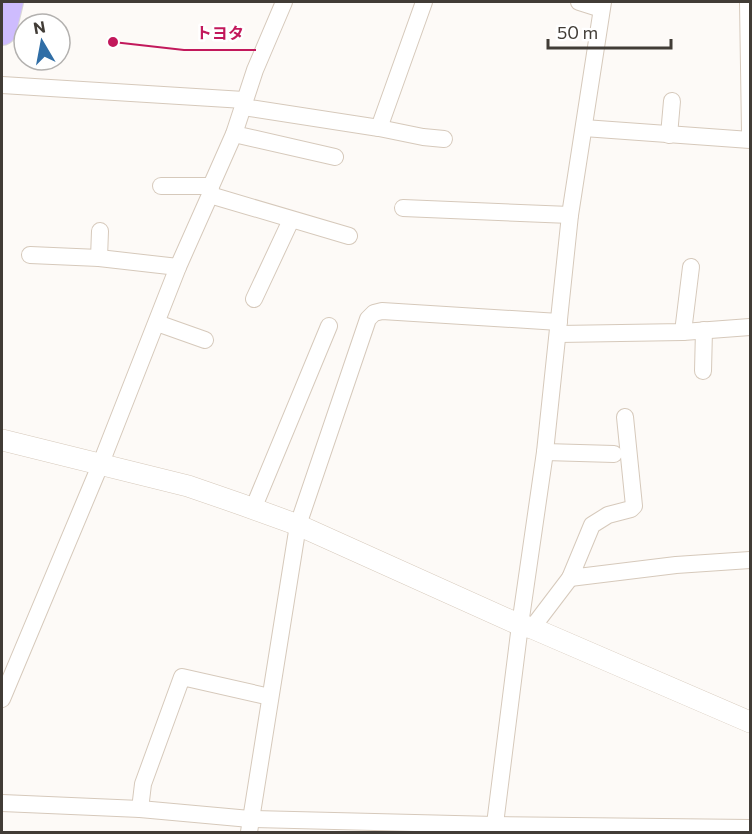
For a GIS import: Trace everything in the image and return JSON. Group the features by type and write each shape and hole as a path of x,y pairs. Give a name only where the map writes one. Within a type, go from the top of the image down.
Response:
{"highway":[{"path":"2,31 9,2"}],"street":[{"path":"2,699 211,191 284,2"},
{"path":"379,128 424,2"},
{"path":"494,829 526,627 570,215 602,5 579,2"},
{"path":"748,2 750,132"},
{"path":"2,85 243,104 444,139"},
{"path":"669,135 672,101"},
{"path":"584,128 750,140"},
{"path":"234,134 335,157"},
{"path":"161,186 211,191 291,220 349,236"},
{"path":"403,208 483,204 570,215"},
{"path":"254,299 291,220"},
{"path":"99,258 100,231"},
{"path":"30,255 99,258 178,267"},
{"path":"682,332 691,267"},
{"path":"249,826 298,525 368,319 374,313 382,310 559,328 682,332 750,327"},
{"path":"157,323 205,340"},
{"path":"253,509 329,326"},
{"path":"703,371 704,330"},
{"path":"526,627 570,578 592,525 608,515 631,509 634,506 625,417"},
{"path":"2,440 188,486 298,525 526,627 750,722"},
{"path":"545,452 614,454"},
{"path":"570,578 676,565 750,560"},
{"path":"140,809 143,784 182,677 270,697"},
{"path":"2,803 140,809 249,826 494,829 750,828"}],"place":[{"name":"トヨタ","path":"113,42"}]}
